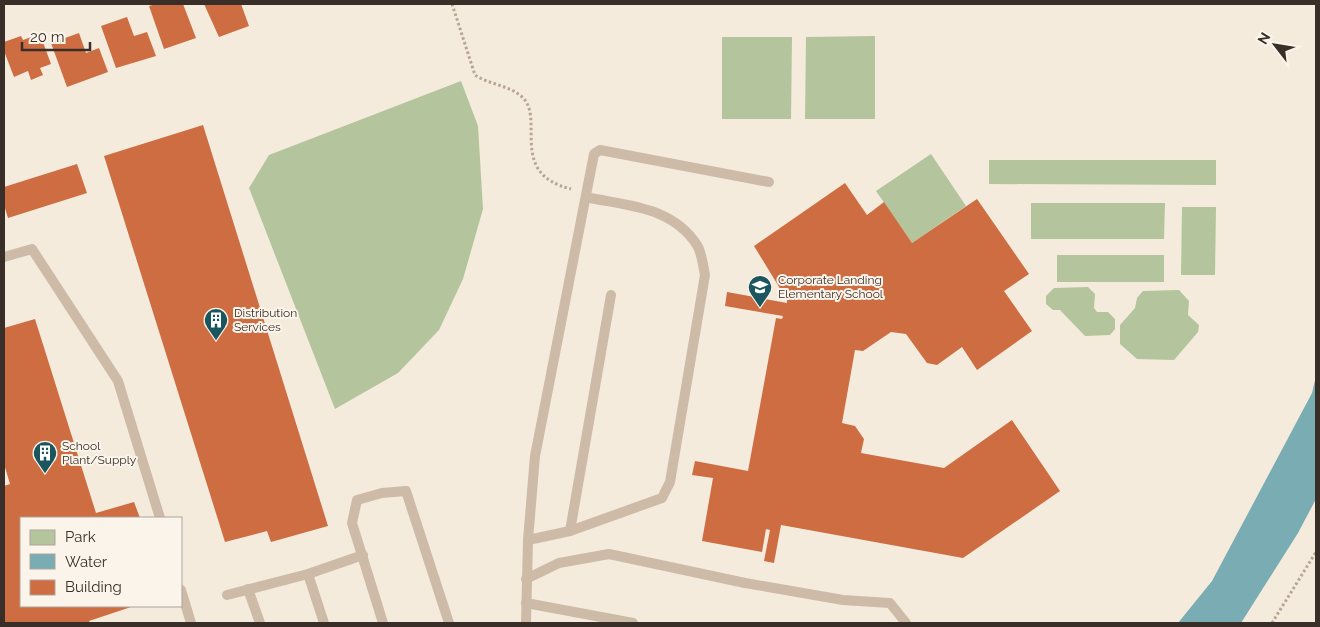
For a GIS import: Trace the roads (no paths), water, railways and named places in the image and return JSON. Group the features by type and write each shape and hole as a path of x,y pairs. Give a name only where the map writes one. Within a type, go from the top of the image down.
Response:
{"lane":[{"path":"526,623 528,540 536,456 594,154 600,150 769,182"},
{"path":"528,540 570,531 662,498 670,482 705,275 698,246 676,221 662,213 587,192"},
{"path":"4,257 32,249 118,381 160,517"},
{"path":"570,531 611,295"},
{"path":"383,623 352,522 357,500 382,493 406,490 449,623"},
{"path":"526,579 558,563 609,554 745,584 843,600 890,604 906,623"},
{"path":"227,595 308,574 363,555"},
{"path":"308,574 324,623"},
{"path":"248,590 260,623"},
{"path":"182,593 191,623"},
{"path":"526,603 633,623"}],"water":[{"path":"1316,376 1316,499 1298,533 1241,623 1178,623 1212,581 1312,393"}],"place":[{"name":"Corporate Landing Elementary School","path":"760,308"},
{"name":"Distribution Services","path":"216,341"},
{"name":"School Plant/Supply","path":"45,474"}]}
